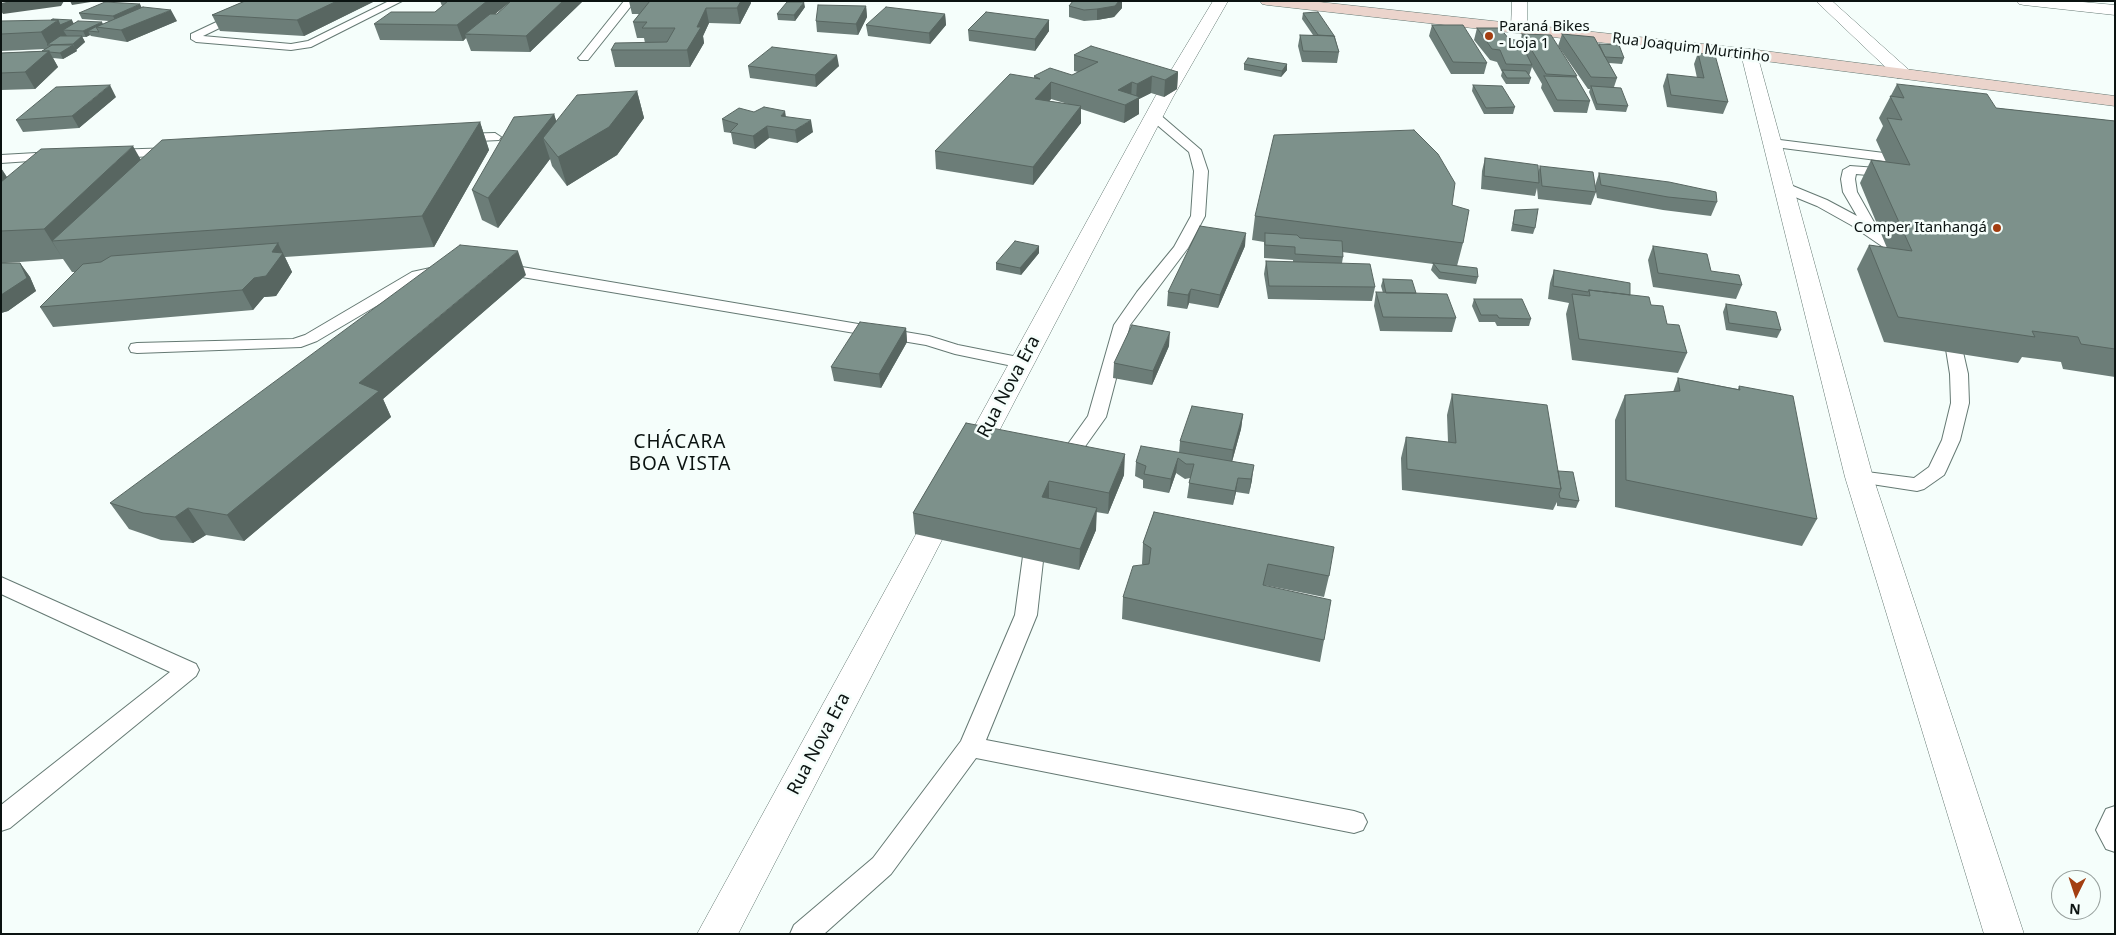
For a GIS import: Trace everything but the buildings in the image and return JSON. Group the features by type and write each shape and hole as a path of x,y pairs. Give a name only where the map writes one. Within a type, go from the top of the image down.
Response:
{"main road":[{"name":"Rua Joaquim Murtinho","path":"1267,1 1749,54 2115,101"}],"street":[{"name":"Rua Nova Era","path":"718,934 1154,116 1221,1"},
{"path":"1519,29 1520,1"},
{"path":"1823,1 1903,74"},
{"path":"2024,1 2115,10"},
{"path":"1749,54 1860,477 2004,934"}],"lane":[{"path":"270,1 195,36 196,40 291,47 301,46 311,44 397,1"},
{"path":"584,58 630,1"},
{"path":"1052,480 1097,417 1122,325 1143,295 1181,248 1198,216 1201,171 1195,150 1154,116"},
{"path":"446,139 495,136"},
{"path":"1772,143 1913,166"},
{"path":"102,154 186,152"},
{"path":"1,159 64,155"},
{"path":"1880,238 1865,219 1850,192 1848,179 1850,170 1870,171 1913,166"},
{"path":"1784,187 1822,203 1856,222 1894,248 1917,270"},
{"path":"137,348 295,344 312,338 417,276 440,270 460,269"},
{"path":"487,270 522,272 920,340 1022,363"},
{"path":"1860,477 1917,485 1937,471 1951,440 1960,403 1959,374 1953,343 1944,319"},
{"path":"804,934 882,866 971,748 1026,615 1036,531 1042,514"},
{"path":"1,585 188,670 1,820"},
{"path":"971,748 1354,822"},
{"path":"2115,817 2109,830 2115,841"}],"place":[{"name":"Paraná Bikes - Loja 1","path":"1489,36"},
{"name":"Comper Itanhangá","path":"1997,228"}],"district":[{"name":"CHÁCARA BOA VISTA","path":"680,454"}]}
